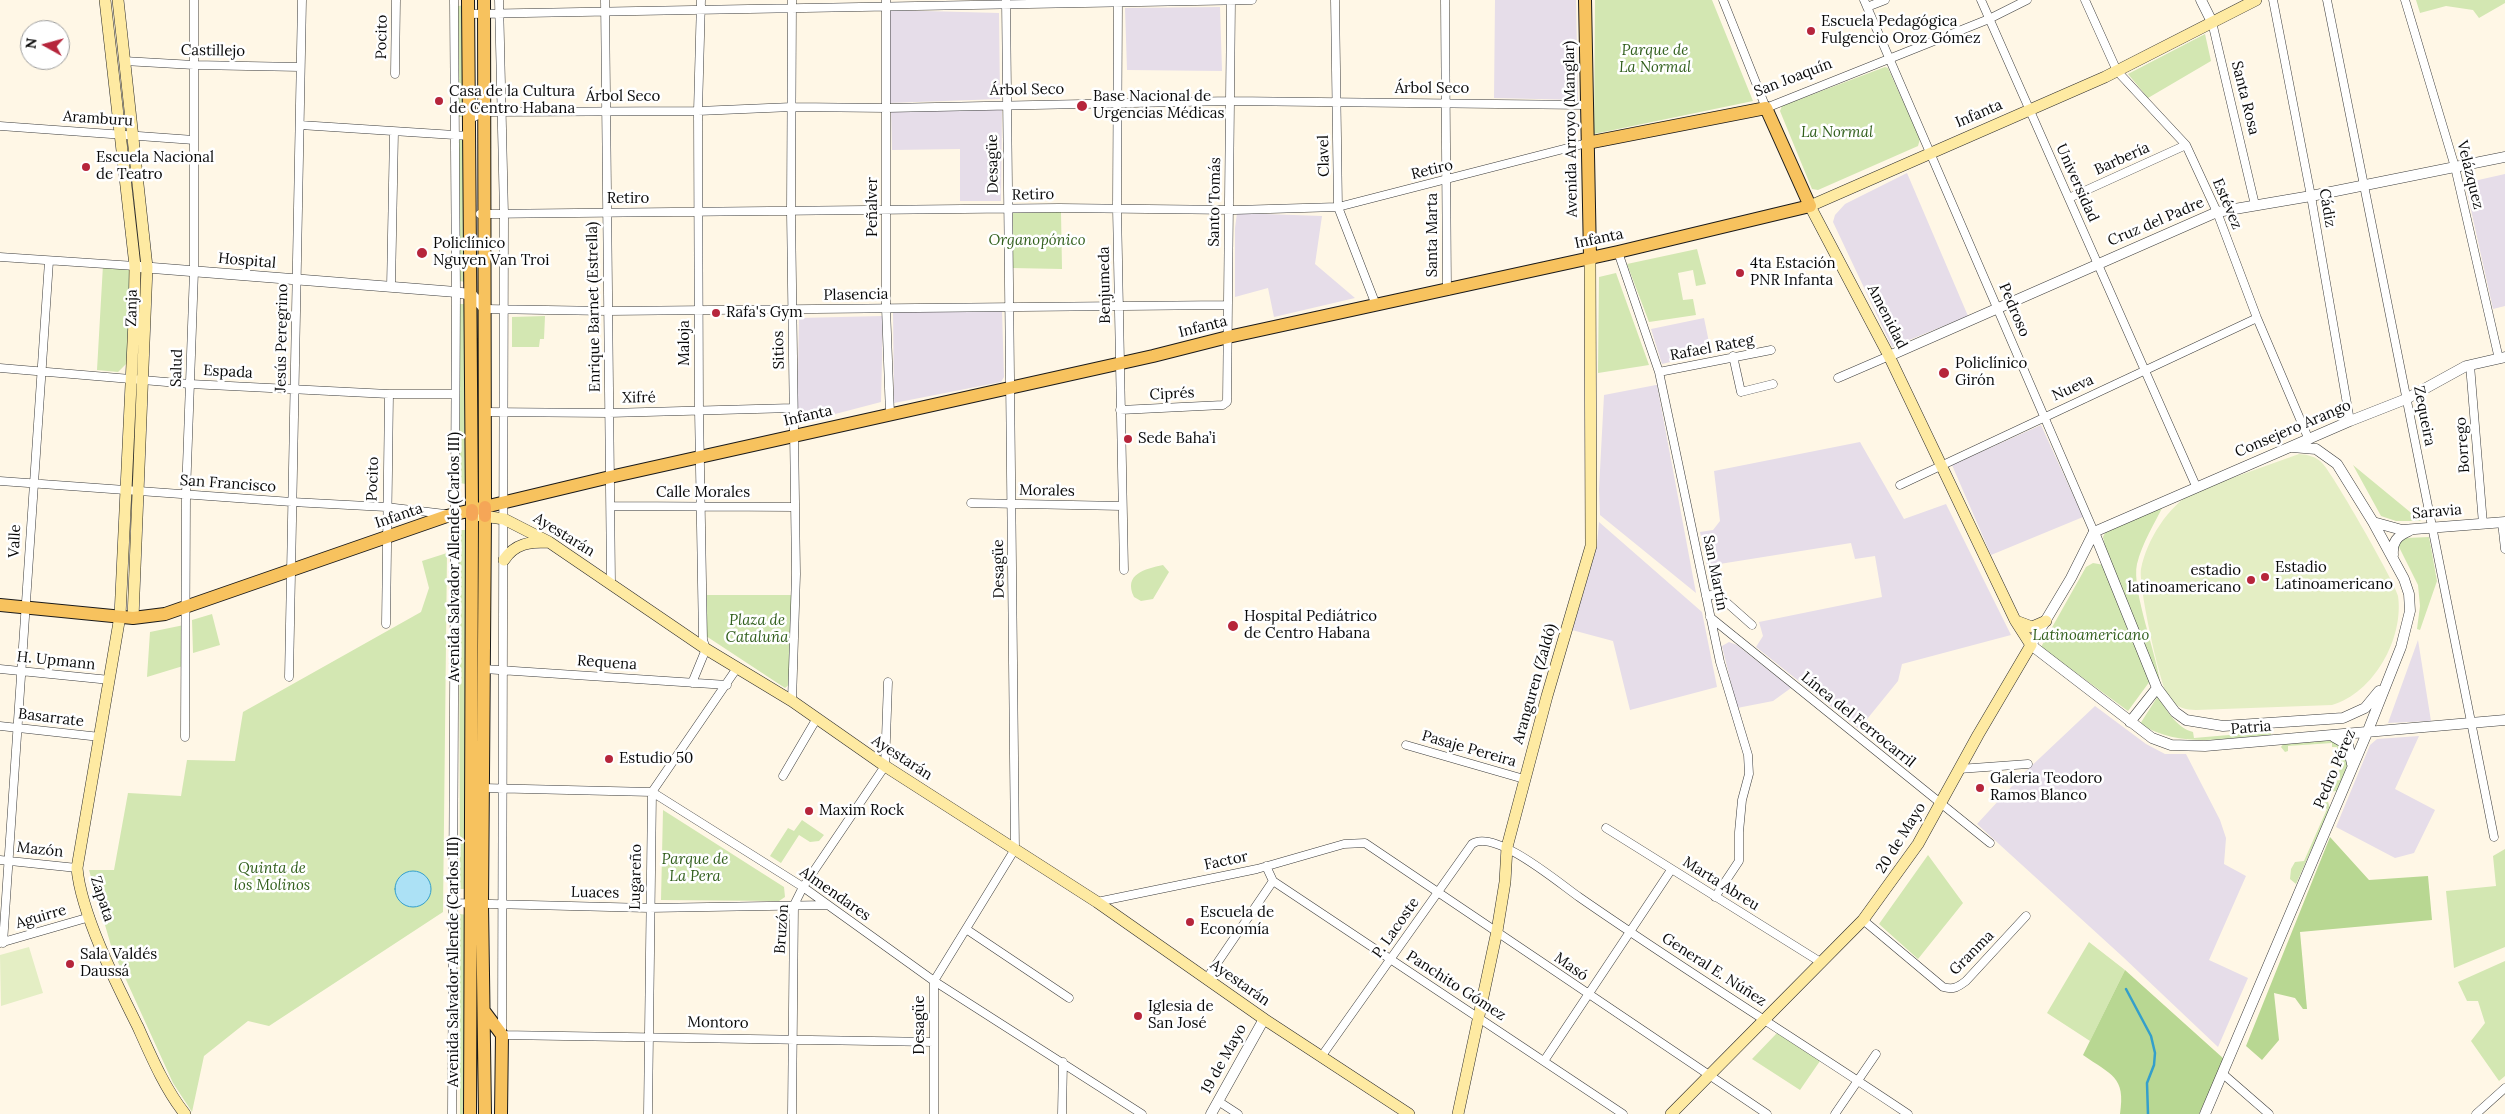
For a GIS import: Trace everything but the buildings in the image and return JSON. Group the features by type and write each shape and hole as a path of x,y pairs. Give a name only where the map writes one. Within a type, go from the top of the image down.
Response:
{"main road":[{"name":"Zanja","path":"105,0 120,134 141,267 132,380 120,616"},
{"name":"Zanja","path":"118,0 132,135 141,267 144,381 133,618"},
{"name":"Avenida Salvador Allende (Carlos III)","path":"468,0 476,904 484,1011 485,1114"},
{"name":"Avenida Salvador Allende (Carlos III)","path":"470,1114 476,904 483,788 485,511 484,0"},
{"name":"Avenida Arroyo (Manglar)","path":"1585,0 1590,257"},
{"name":"Infanta","path":"120,616 133,618 166,614 472,508 485,511 504,502 610,477 794,437 1228,337 1448,291 1810,206 2117,71 2256,0"},
{"name":"San Joaquín","path":"1588,143 1766,108"},
{"name":"Amenidad","path":"1766,108 1810,206 1889,356 2015,620 2031,645"},
{"name":"Aranguren (Zaldó)","path":"1458,1114 1505,882 1507,847 1524,779 1591,546 1590,257"},
{"name":"Ayestarán","path":"485,511 549,542 706,648 792,701 885,766 1097,902 1264,1019 1409,1114"},
{"path":"504,560 511,550 525,543 549,542"},
{"path":"0,605 120,616"},
{"name":"Zapata","path":"120,616 77,868 78,881 119,990 168,1087 185,1114"},
{"path":"2015,620 2028,627 2038,626 2046,621"},
{"path":"2015,620 2021,645 2015,672"},
{"name":"20 de Mayo","path":"1672,1114 1767,1020 1863,920 1918,844 2031,645"},
{"path":"484,1011 502,1035 501,1114"}],"street":[{"name":"Salud","path":"185,737 186,494 194,271 194,0"},
{"name":"Jesús Peregrino","path":"289,677 302,0"},
{"name":"Pocito","path":"395,74 396,0"},
{"name":"Avenida Salvador Allende (Carlos III)","path":"452,1114 456,292 454,0"},
{"path":"499,0 504,214 502,1035"},
{"name":"Enrique Barnet (Estrella)","path":"605,0 611,583"},
{"name":"Maloja","path":"692,683 706,648 704,640 698,310 698,111 701,0"},
{"name":"Sitios","path":"792,0 791,212 796,574 792,701"},
{"name":"Santo Tomás","path":"1226,404 1231,0"},
{"path":"469,14 792,9 886,4 1252,0"},
{"name":"Clavel","path":"1336,0 1338,207 1376,305"},
{"name":"Santa Marta","path":"1445,0 1448,291"},
{"name":"Amenidad","path":"1723,0 1766,108"},
{"path":"1865,4 1885,0"},
{"name":"Universidad","path":"1981,0 2196,486"},
{"name":"San Joaquín","path":"1766,108 1988,19 2027,0"},
{"name":"Estévez","path":"2085,0 2117,71 2186,145 2217,212 2257,318 2309,440"},
{"name":"Santa Rosa","path":"2202,0 2212,22 2255,205"},
{"name":"Cádiz","path":"2273,0 2311,196 2350,420"},
{"name":"Zequeira","path":"2327,0 2366,185 2406,399 2473,723 2494,837"},
{"name":"Velázquez","path":"2405,0 2455,167 2502,358"},
{"name":"Benjumeda","path":"1118,1 1117,208 1124,570"},
{"name":"Desagüe","path":"934,1114 934,982 1016,849 1011,386 1005,104 1006,2"},
{"name":"Peñalver","path":"886,4 886,308 890,414"},
{"name":"Pedroso","path":"1865,4 2109,564 2158,688"},
{"name":"Castillejo","path":"124,61 194,65 300,67"},
{"name":"Árbol Seco","path":"470,119 484,112 698,111 1005,104 1230,102 1586,104"},
{"path":"300,125 470,136"},
{"name":"Aramburu","path":"0,126 194,140"},
{"path":"391,287 394,132"},
{"name":"Retiro","path":"471,214 1117,208 1209,208 1228,210 1338,207 1588,143"},
{"name":"Barbería","path":"2069,198 2186,145"},
{"name":"Cruz del Padre","path":"1838,378 2217,212 2311,196 2505,156"},
{"name":"San Martín","path":"1618,252 1659,372 1720,662 1748,755 1749,774 1742,800 1739,861 1715,897"},
{"name":"Hospital","path":"0,257 456,292 472,295"},
{"name":"Valle","path":"1,943 9,861 32,483 48,261"},
{"path":"472,295 485,308"},
{"name":"Plasencia","path":"485,308 608,312 1227,305"},
{"name":"Nueva","path":"1900,485 1940,464 2257,318"},
{"name":"Rafael Rateg","path":"1659,372 1771,350"},
{"path":"1733,356 1741,392 1772,384"},
{"name":"Consejero Arango","path":"2094,532 2196,486 2309,440 2350,420 2406,399 2470,365 2502,358"},
{"name":"Borrego","path":"2470,365 2483,524"},
{"name":"Espada","path":"0,368 190,384 389,394 455,394"},
{"name":"Pocito","path":"386,624 386,507 389,394"},
{"name":"Ciprés","path":"1120,410 1226,404"},
{"name":"Xifré","path":"485,412 609,413 793,408"},
{"name":"Pedro Pérez","path":"2205,1114 2367,733 2406,632 2410,610 2407,586 2393,556 2373,522 2337,464 2316,449 2309,440"},
{"path":"2292,447 2316,449"},
{"name":"San Francisco","path":"0,481 126,491 386,507 454,514"},
{"name":"Morales","path":"971,503 1122,506"},
{"name":"Calle Morales","path":"611,506 702,508 795,507"},
{"name":"Saravia","path":"2373,522 2394,529 2412,530 2504,522"},
{"path":"2504,522 2505,550"},
{"path":"2393,556 2392,549 2396,539 2412,530"},
{"name":"20 de Mayo","path":"2031,645 2082,558 2094,532"},
{"path":"2082,558 2095,554 2102,556 2109,564"},
{"path":"1706,596 1717,594 1752,625"},
{"name":"Línea del Ferrocarril","path":"1710,617 1868,747 1990,843"},
{"name":"Patria","path":"2031,645 2152,738 2180,746 2333,737 2505,720"},
{"path":"483,788 652,792 737,668"},
{"name":"H. Upmann","path":"0,669 110,680"},
{"name":"Requena","path":"484,669 727,685"},
{"name":"Patria","path":"2158,688 2167,703 2180,716 2194,723 2223,726 2332,719 2355,714 2368,705 2390,676"},
{"path":"885,766 888,682"},
{"path":"2130,722 2158,688"},
{"path":"2355,714 2369,712 2372,719"},
{"path":"783,776 817,718"},
{"name":"Basarrate","path":"0,726 100,737"},
{"path":"2333,737 2348,746 2352,766"},
{"name":"Pasaje Pereira","path":"1406,745 1524,779"},
{"path":"1959,769 2028,764"},
{"name":"Bruzón","path":"792,1114 794,905 803,888 885,766"},
{"name":"Almendares","path":"652,792 803,888 934,982 1063,1062 1142,1114"},
{"name":"Lugareño","path":"648,1114 649,908 652,792"},
{"name":"Marta Abreu","path":"1606,828 1822,963"},
{"name":"P. Lacoste","path":"1321,1057 1472,844 1476,840 1482,840 1507,847"},
{"name":"Factor","path":"1097,902 1266,866 1344,844 1360,842"},
{"name":"Masó","path":"1360,842 1365,843 1767,1114"},
{"name":"General E. Núñez","path":"1507,847 1630,932 1908,1114"},
{"name":"Mazón","path":"0,860 77,868"},
{"path":"1207,978 1273,880 1266,866"},
{"path":"1544,1061 1671,870"},
{"name":"Panchito Gómez","path":"1273,880 1623,1114"},
{"name":"Luaces","path":"452,903 649,908 827,905"},
{"name":"Granma","path":"1863,920 1943,987 1950,989 1957,988 1966,981 2026,916"},
{"name":"Aguirre","path":"1,943 90,917"},
{"path":"966,929 1069,998"},
{"name":"19 de Mayo","path":"1211,1114 1264,1019"},
{"name":"Montoro","path":"502,1035 934,1042"},
{"path":"1835,1114 1876,1054"},
{"path":"1062,1114 1063,1062"},
{"path":"2223,1074 2269,1114"},
{"path":"2476,1114 2505,1088"},
{"path":"1218,1101 1238,1114"}],"shaded area":[{"path":"1495,0 1576,0 1578,100 1494,98"},
{"path":"1220,7 1222,71 1127,70 1125,8"},
{"path":"889,10 999,13 1000,99 889,103"},
{"path":"1002,108 1001,201 960,201 960,149 892,150 891,111"},
{"path":"1907,173 1968,316 1892,347 1833,222 1835,215 1845,204"},
{"path":"2505,174 2505,306 2493,309 2465,183"},
{"path":"1237,213 1322,216 1315,264 1355,298 1274,317 1268,288 1235,297 1235,228"},
{"path":"1002,311 1004,377 1001,382 894,403 893,312"},
{"path":"883,316 881,402 797,424 799,318"},
{"path":"1704,318 1711,352 1662,364 1651,329"},
{"path":"1657,385 1696,593 1600,515 1599,489 1604,395"},
{"path":"2041,425 2083,517 1991,555 1952,465"},
{"path":"1860,442 1904,519 1946,504 2011,635 1902,664 1898,681 1859,729 1756,647 1763,636 1759,622 1882,597 1875,556 1855,559 1851,543 1707,566 1700,532 1713,530 1720,521 1714,471"},
{"path":"1599,522 1702,612 1717,687 1630,710 1613,641 1572,630 1597,544"},
{"path":"2418,640 2431,721 2388,723"},
{"path":"1729,642 1737,645 1791,688 1773,701 1737,708 1722,646"},
{"path":"2095,706 2146,744 2165,754 2186,754 2220,820 2226,838 2224,864 2246,876 2209,960 2248,978 2218,1047 2123,957 1977,824 2024,773"},
{"path":"2419,736 2395,789 2435,810 2414,853 2395,858 2336,827 2370,745 2377,739"}],"green space":[{"name":"Parque de La Normal","path":"1595,0 1712,0 1753,101 1594,134"},
{"path":"2416,0 2505,0 2505,3 2479,18 2473,10 2446,6 2420,13"},
{"path":"466,5 466,117 459,117 458,6"},
{"path":"2205,34 2211,61 2148,98 2128,74"},
{"name":"La Normal","path":"1885,67 1888,68 1920,139 1918,146 1818,190 1812,189 1780,111 1782,106"},
{"path":"459,139 466,140 466,282 459,281"},
{"name":"Organopónico","path":"1061,212 1062,269 1012,268 1013,213"},
{"path":"1697,249 1706,284 1696,286 1693,270 1678,273 1683,300 1693,299 1696,315 1649,322 1627,264"},
{"path":"103,265 135,266 128,362 118,372 97,370"},
{"path":"1616,273 1649,365 1598,373 1599,277"},
{"path":"459,304 466,304 466,484 459,483"},
{"path":"545,316 544,339 540,339 539,347 512,347 512,317"},
{"name":"Estadio Latinoamericano","path":"2299,454 2309,455 2318,459 2323,464 2364,530 2395,587 2398,596 2399,612 2391,646 2383,662 2361,689 2347,699 2332,705 2196,710 2178,706 2169,699 2160,675 2143,594 2141,569 2153,535 2175,506 2193,492"},
{"path":"2353,465 2421,521 2396,521 2381,516"},
{"path":"2164,504 2142,548 2137,564 2136,576 2141,606 2161,688 2103,537 2107,529"},
{"path":"459,530 466,530 467,889 460,889"},
{"path":"2429,537 2437,581 2420,630 2417,629 2420,606 2418,585 2399,547 2400,541 2406,538"},
{"name":"Quinta de los Molinos","path":"447,553 443,912 269,1026 248,1021 204,1056 192,1112 173,1083 112,949 89,870 114,870 128,793 181,796 187,760 235,761 243,712 421,612 429,588 422,561"},
{"name":"Latinoamericano","path":"2093,563 2104,565 2150,681 2128,711 2041,647 2086,567"},
{"path":"1163,565 1169,572 1153,599 1141,601 1134,597 1131,583 1134,578 1149,568"},
{"name":"Plaza de Cataluña","path":"707,595 792,595 790,684 785,688 706,636"},
{"path":"212,614 220,645 193,653 192,620"},
{"path":"184,625 183,666 147,677 150,632"},
{"path":"2158,696 2172,718 2182,727 2193,732 2194,738 2264,732 2266,727 2270,730 2271,735 2204,740 2171,737 2156,732 2140,724"},
{"path":"2332,740 2344,746 2349,762 2337,791 2328,792 2335,781 2340,780 2337,747 2332,747 2332,743 2288,746 2288,751 2285,752 2281,747 2284,743"},
{"path":"2328,802 2330,808 2296,884 2290,879 2291,869 2295,862 2304,861 2327,809 2322,806 2323,803"},
{"name":"Parque de La Pera","path":"663,810 784,887 785,897 779,901 661,900"},
{"path":"802,820 824,835 819,841 810,842 799,835 781,863 770,856 788,828 794,831"},
{"path":"2330,837 2369,880 2428,876 2432,920 2300,932 2307,1009 2303,1009 2295,998 2274,993 2279,1040 2262,1060 2246,1046"},
{"path":"2505,849 2505,947 2454,968 2446,891 2496,886 2493,856"},
{"path":"1928,855 1963,903 1918,959 1879,924"},
{"path":"460,914 467,915 467,1114 460,1114"},
{"path":"2089,942 2125,970 2090,1041 2047,1013"},
{"path":"29,947 43,993 1,1006 0,955"},
{"path":"2505,961 2505,1076 2499,1081 2471,1041 2485,1023 2478,1001 2467,1001 2458,982"},
{"path":"2125,970 2224,1059 2199,1114 2120,1114 2121,1092 2118,1084 2109,1072 2083,1055"},
{"path":"1777,1033 1820,1061 1800,1090 1752,1059"}],"water":[{"path":"413,871 420,872 426,876 430,882 430,896 426,902 420,906 413,907 406,906 400,902 396,896 395,889 396,882 400,876 406,872"}],"waterway":[{"path":"2126,989 2151,1036 2155,1053 2154,1065 2147,1083 2148,1114"}],"place":[{"name":"Escuela Pedagógica Fulgencio Oroz Gómez","path":"1811,31"},
{"name":"Casa de la Cultura de Centro Habana","path":"439,101"},
{"name":"Base Nacional de Urgencias Médicas","path":"1082,106"},
{"name":"Escuela Nacional de Teatro","path":"86,167"},
{"name":"Policlínico Nguyen Van Troi","path":"422,253"},
{"name":"4ta Estación PNR Infanta","path":"1740,273"},
{"name":"Rafa's Gym","path":"716,313"},
{"name":"Policlínico Girón","path":"1944,373"},
{"name":"Sede Baha’i","path":"1128,439"},
{"name":"Estadio Latinoamericano","path":"2265,577"},
{"name":"estadio latinoamericano","path":"2251,580"},
{"name":"Hospital Pediátrico de Centro Habana","path":"1233,626"},
{"name":"Estudio 50","path":"609,759"},
{"name":"Galeria Teodoro Ramos Blanco","path":"1980,788"},
{"name":"Maxim Rock","path":"809,811"},
{"name":"Escuela de Economía","path":"1190,922"},
{"name":"Sala Valdés Daussá","path":"70,964"},
{"name":"Iglesia de San José","path":"1138,1016"}]}
